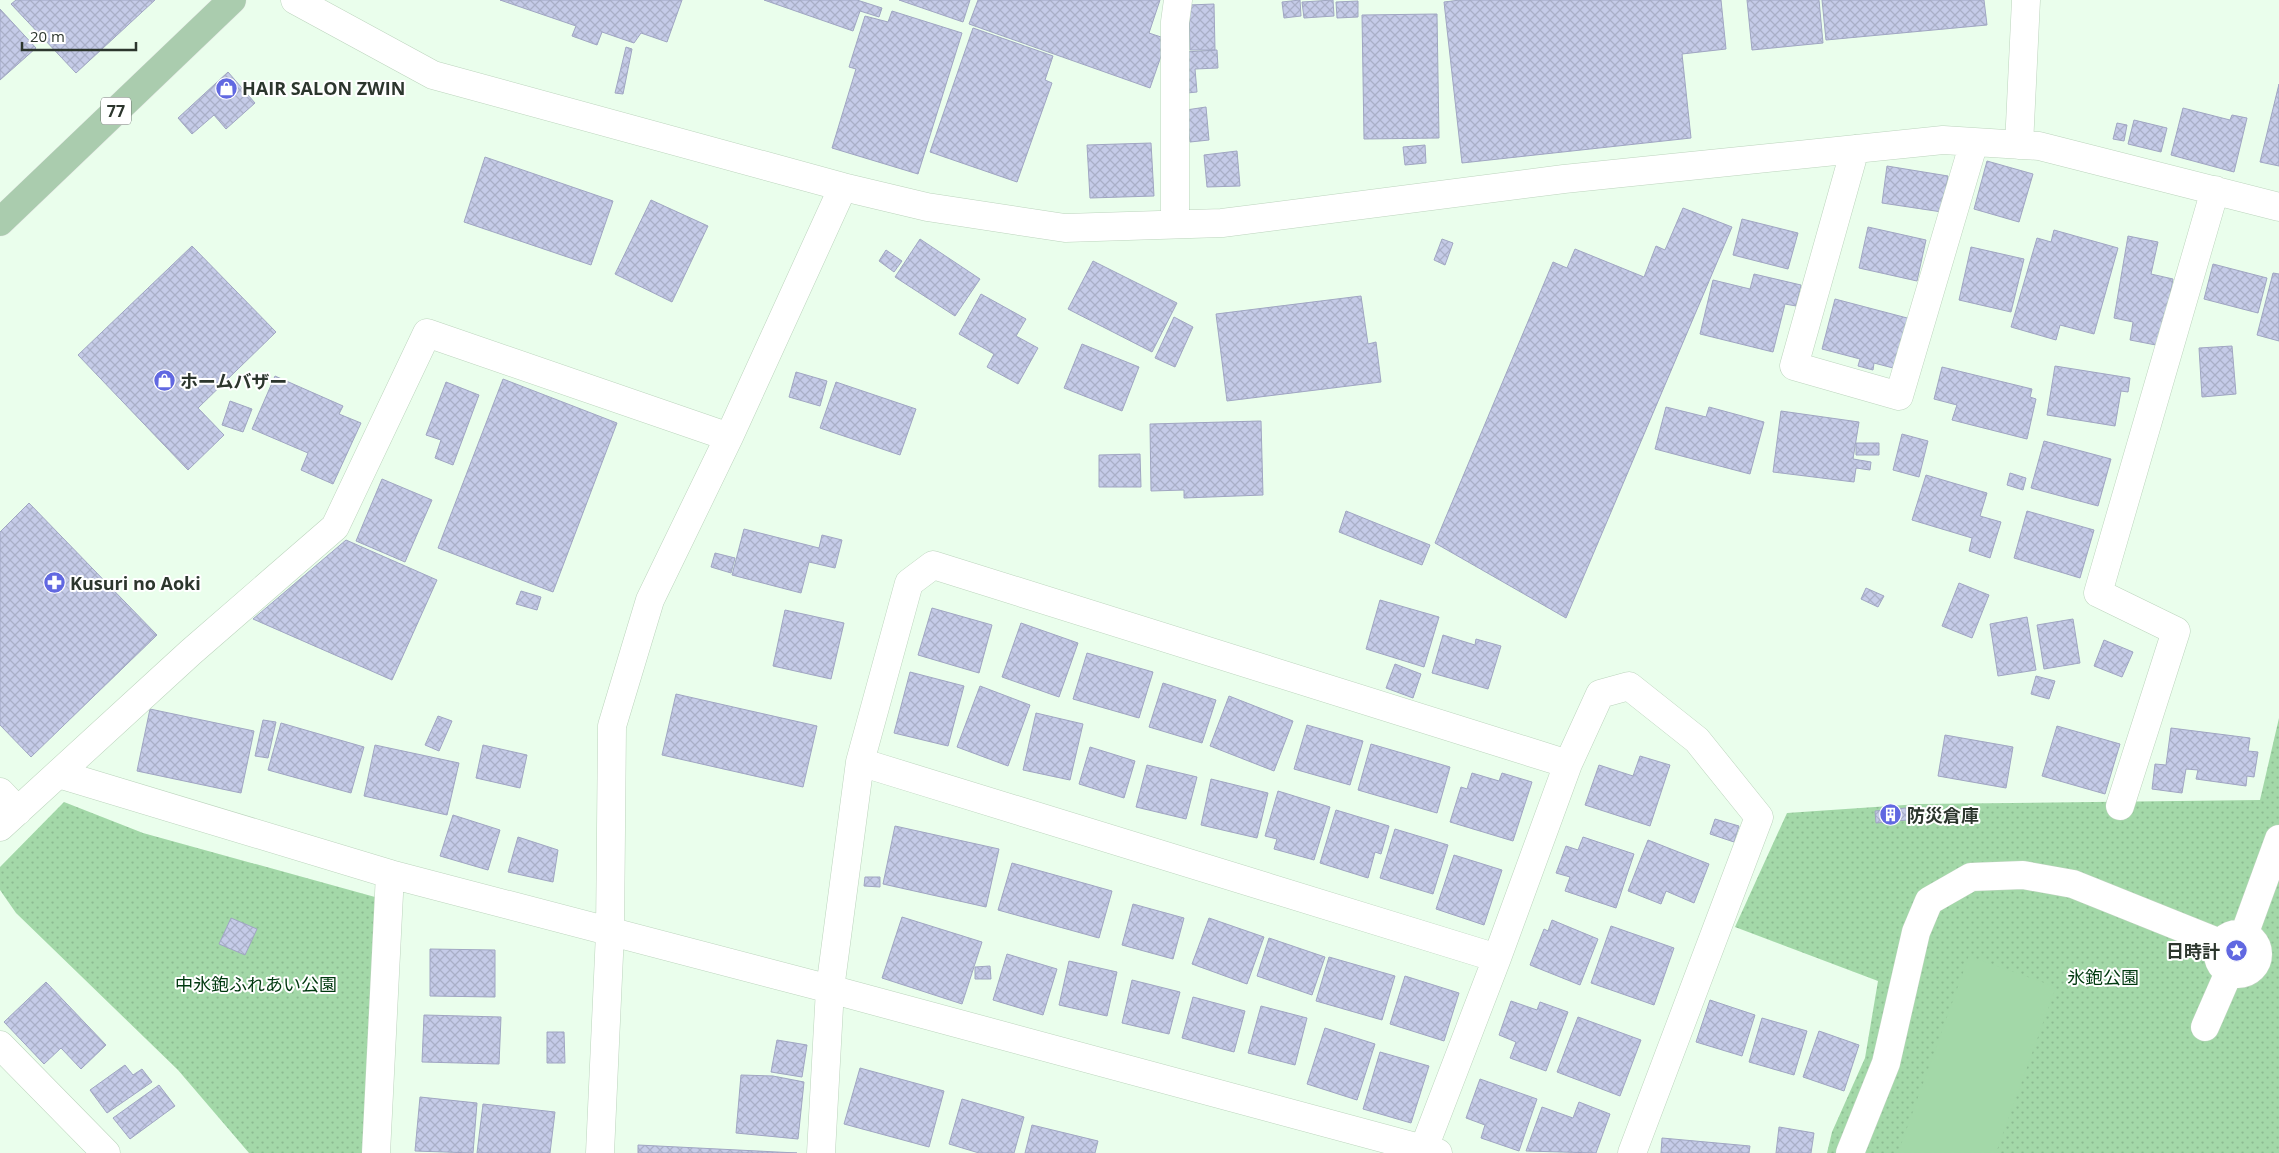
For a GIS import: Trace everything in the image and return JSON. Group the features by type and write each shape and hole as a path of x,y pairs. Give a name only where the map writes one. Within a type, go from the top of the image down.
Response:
{"main road":[{"name":"77","path":"0,222 232,0"}],"street":[{"path":"295,0 433,75 843,187 927,207 1065,228 1222,223 1564,179 1943,140 2039,146 2279,207"},
{"path":"1175,224 1175,22 1178,0"},
{"path":"2019,145 2026,0"},
{"path":"1855,149 1794,366 1899,396 1974,142"},
{"path":"600,1153 610,932 612,726 650,600 729,438 843,187"},
{"path":"2120,806 2176,632 2098,593 2215,190"},
{"path":"6,810 59,774 191,652 335,527 427,333 729,438"},
{"path":"821,1153 830,989 860,762 909,583 933,565 1568,764"},
{"path":"59,774 390,874 830,989 1431,1151 1497,958 1568,764 1600,694 1629,686 1697,740 1759,818 1632,1153"},
{"path":"860,762 1497,958"},
{"path":"1850,1153 1886,1063 1916,932 1929,901 1972,877 2023,875 2073,884 2232,939 2251,939 2268,964 2252,968 2245,973 2228,972 2220,964 2217,954 2232,939 2279,840"},
{"path":"376,1153 390,874"},
{"path":"2205,1027 2228,972"},
{"path":"0,1045 106,1153"}],"green space":[{"name":"氷鉋公園","path":"2279,718 2279,1153 1827,1153 1832,1132 1865,1058 1878,981 1735,927 1787,813 1919,804 2260,800"},
{"name":"中氷鉋ふれあい公園","path":"64,802 143,833 375,897 364,1153 249,1153 178,1070 16,913 0,890 0,867"},
{"path":"1969,956 2056,987 1996,1153 1898,1153"}],"building":[{"path":"16,0 155,0 76,73 11,4"},
{"path":"500,0 682,0 667,42 641,33 634,43 602,32 597,45 572,36 576,26"},
{"path":"764,0 857,0 882,8 879,17 860,11 853,31"},
{"path":"899,0 970,0 963,22"},
{"path":"978,0 1160,0 1149,33 1167,39 1150,88 969,24"},
{"path":"1300,0 1301,16 1284,18 1282,2"},
{"path":"1333,0 1334,16 1304,18 1302,2"},
{"path":"1460,0 1721,0 1726,49 1682,54 1691,138 1462,163 1444,2"},
{"path":"1747,0 1819,0 1823,43 1752,50"},
{"path":"1822,0 1984,0 1987,25 1826,40"},
{"path":"1358,1 1358,17 1337,18 1336,2"},
{"path":"1214,4 1215,50 1190,50 1189,5"},
{"path":"0,9 36,48 0,80"},
{"path":"892,11 962,33 918,174 832,148 856,69 849,67 865,16 888,22"},
{"path":"1437,14 1439,138 1364,139 1362,15"},
{"path":"973,28 1053,56 1045,80 1052,83 1017,182 930,152"},
{"path":"626,47 632,49 623,94 615,93"},
{"path":"1217,50 1218,68 1195,69 1197,92 1187,93 1185,52"},
{"name":"HAIR SALON ZWIN","path":"228,72 255,103 226,129 214,115 192,134 178,118"},
{"path":"2279,84 2279,166 2260,162"},
{"path":"1206,107 1209,140 1190,142 1186,110"},
{"path":"2183,108 2230,120 2232,115 2247,118 2234,172 2171,155"},
{"path":"2134,120 2167,128 2161,152 2128,144"},
{"path":"2117,123 2127,125 2124,141 2113,139"},
{"path":"1151,143 1154,196 1090,198 1087,145"},
{"path":"1425,145 1426,163 1405,165 1403,147"},
{"path":"1237,151 1240,186 1207,187 1204,155"},
{"path":"485,157 613,201 591,265 464,222"},
{"path":"1987,161 2033,174 2019,222 1974,209"},
{"path":"1887,166 1948,176 1942,212 1882,203"},
{"path":"651,200 708,226 672,302 615,274"},
{"path":"1683,208 1732,227 1566,618 1435,543 1553,262 1567,268 1575,249 1644,277 1656,246 1665,250"},
{"path":"1742,219 1798,233 1788,269 1733,255"},
{"path":"1868,227 1926,240 1917,281 1859,268"},
{"path":"2054,230 2118,248 2094,334 2060,325 2056,340 2011,327 2037,238 2051,242"},
{"path":"2128,236 2158,242 2151,274 2173,279 2161,346 2130,340 2133,322 2114,318"},
{"path":"920,239 980,279 955,316 895,277"},
{"path":"1442,239 1453,243 1445,265 1434,260"},
{"name":"ホームバザー","path":"192,246 276,332 198,408 224,435 188,470 78,355"},
{"path":"1971,247 2024,259 2011,312 1959,300"},
{"path":"886,250 902,261 894,272 879,261"},
{"path":"1093,261 1177,303 1152,352 1068,309"},
{"path":"2213,264 2267,278 2258,313 2204,299"},
{"path":"2273,273 2279,274 2279,341 2257,335"},
{"path":"1754,274 1801,285 1796,306 1785,304 1773,352 1700,334 1713,280 1750,289"},
{"path":"981,294 1026,319 1016,336 1038,348 1018,384 987,367 994,354 959,334"},
{"path":"1361,296 1368,344 1376,342 1381,382 1227,401 1216,314"},
{"path":"1835,299 1911,319 1897,369 1874,363 1873,370 1858,366 1860,359 1822,349"},
{"path":"1174,317 1193,327 1175,367 1155,358"},
{"path":"1082,344 1139,367 1122,411 1064,388"},
{"path":"2232,346 2236,394 2202,397 2199,348"},
{"path":"2055,366 2130,378 2128,392 2121,391 2115,426 2047,415"},
{"path":"1942,367 2032,389 2030,397 2036,399 2027,439 1952,420 1957,405 1934,399"},
{"path":"796,372 827,381 820,406 789,397"},
{"path":"275,376 343,406 339,414 361,423 333,484 301,470 308,453 252,429"},
{"path":"503,379 617,423 553,592 438,548"},
{"path":"446,382 479,395 453,465 435,458 441,440 426,435"},
{"path":"836,382 916,409 900,455 820,428"},
{"path":"230,401 252,409 243,432 222,425"},
{"path":"1666,407 1706,417 1709,407 1764,422 1750,474 1655,449"},
{"path":"1781,411 1859,422 1853,459 1871,462 1870,470 1856,468 1854,482 1773,472"},
{"path":"1261,421 1263,495 1184,498 1184,490 1151,491 1150,424"},
{"path":"1902,434 1928,441 1919,477 1893,470"},
{"path":"2044,441 2111,459 2098,506 2031,488"},
{"path":"1856,443 1879,443 1879,455 1856,455"},
{"path":"1140,454 1141,487 1099,487 1099,455"},
{"path":"2010,473 2026,478 2023,490 2007,485"},
{"path":"1926,475 1987,493 1980,516 2001,522 1990,558 1969,551 1972,538 1912,520"},
{"path":"382,479 432,500 405,562 356,541"},
{"name":"Kusuri no Aoki","path":"29,503 157,635 31,757 0,725 0,532"},
{"path":"1346,511 1430,545 1422,565 1339,532"},
{"path":"2027,511 2094,530 2080,578 2014,558"},
{"path":"744,529 819,548 822,535 842,540 835,568 809,562 801,593 732,575"},
{"path":"346,540 437,580 392,680 253,619"},
{"path":"715,553 735,558 731,573 711,567"},
{"path":"1959,583 1989,595 1972,638 1942,626"},
{"path":"1866,588 1884,596 1878,607 1861,599"},
{"path":"521,591 541,597 537,610 516,604"},
{"path":"1380,600 1439,617 1424,667 1366,649"},
{"path":"932,608 992,625 979,673 918,655"},
{"path":"785,610 844,623 831,679 773,666"},
{"path":"2027,617 2036,670 1998,676 1990,624"},
{"path":"2073,619 2080,663 2044,669 2037,625"},
{"path":"1021,623 1078,643 1059,697 1002,677"},
{"path":"1443,635 1475,645 1476,639 1501,646 1488,689 1432,673"},
{"path":"2104,640 2133,652 2122,677 2094,666"},
{"path":"1087,653 1153,672 1139,718 1073,699"},
{"path":"1395,664 1421,674 1413,698 1386,688"},
{"path":"910,672 964,686 948,746 894,733"},
{"path":"2036,676 2055,681 2049,699 2031,694"},
{"path":"1163,683 1216,700 1202,743 1149,727"},
{"path":"980,686 1030,705 1008,766 957,747"},
{"path":"676,694 817,726 803,787 662,755"},
{"path":"1229,696 1293,721 1274,771 1210,746"},
{"path":"150,709 254,731 241,793 137,771"},
{"path":"1036,713 1083,724 1070,780 1023,770"},
{"path":"438,716 452,721 439,751 425,745"},
{"path":"263,720 276,722 268,758 255,756"},
{"path":"281,723 364,747 351,793 268,770"},
{"path":"1307,725 1363,741 1350,785 1294,769"},
{"path":"2057,726 2120,744 2105,794 2042,776"},
{"path":"2171,728 2250,738 2248,751 2258,752 2254,777 2247,776 2246,786 2196,779 2198,770 2186,769 2182,793 2152,789 2155,764 2166,765"},
{"path":"1945,735 2013,747 2006,788 1938,776"},
{"path":"1371,744 1450,767 1437,813 1358,790"},
{"path":"375,745 459,763 447,815 364,796"},
{"path":"483,745 527,755 520,788 476,778"},
{"path":"1090,747 1135,761 1124,798 1079,784"},
{"path":"1640,756 1670,765 1650,826 1585,805 1599,765 1633,776"},
{"path":"1147,765 1197,777 1186,819 1136,807"},
{"path":"1472,773 1499,781 1502,773 1532,782 1513,841 1450,822 1461,787 1467,789"},
{"path":"1211,779 1268,793 1257,838 1201,825"},
{"path":"1278,791 1330,807 1314,860 1274,849 1277,839 1265,836"},
{"name":"防災倉庫","path":"1906,808 1907,820 1876,823 1875,811"},
{"path":"1336,810 1389,826 1381,854 1375,852 1368,878 1320,863"},
{"path":"453,815 500,830 488,870 440,856"},
{"path":"1715,819 1739,826 1734,842 1710,834"},
{"path":"895,826 999,849 986,907 883,884"},
{"path":"1395,829 1448,845 1433,894 1380,878"},
{"path":"518,837 558,850 553,882 508,872"},
{"path":"1583,837 1634,854 1616,908 1565,891 1570,877 1556,873 1566,846 1578,850"},
{"path":"1648,840 1709,864 1694,903 1666,891 1661,904 1628,891"},
{"path":"1454,855 1502,870 1484,925 1436,909"},
{"path":"1012,863 1112,891 1099,938 998,910"},
{"path":"865,877 880,877 880,887 864,886"},
{"path":"1133,904 1184,918 1173,959 1122,945"},
{"path":"902,917 982,942 962,1004 882,978"},
{"path":"231,918 257,929 245,955 219,944"},
{"path":"1209,918 1264,937 1247,984 1192,964"},
{"path":"1552,920 1598,939 1580,985 1530,965 1544,929 1548,931"},
{"path":"1611,926 1674,948 1654,1005 1591,983"},
{"path":"1269,938 1325,957 1312,995 1257,976"},
{"path":"430,949 495,950 495,997 430,996"},
{"path":"1007,954 1057,969 1043,1015 993,1000"},
{"path":"1329,957 1395,976 1382,1020 1316,1001"},
{"path":"1069,961 1117,972 1107,1016 1059,1005"},
{"path":"990,966 991,979 975,979 975,967"},
{"path":"1405,976 1459,993 1444,1041 1390,1024"},
{"path":"1132,980 1180,992 1169,1034 1122,1023"},
{"path":"46,982 106,1045 81,1069 61,1048 44,1064 4,1022"},
{"path":"1193,997 1245,1011 1234,1052 1182,1038"},
{"path":"1710,1000 1755,1015 1742,1056 1696,1042"},
{"path":"1511,1001 1537,1010 1540,1002 1568,1012 1546,1071 1510,1058 1516,1042 1499,1035"},
{"path":"1261,1006 1307,1018 1295,1065 1248,1053"},
{"path":"424,1015 501,1017 499,1064 422,1062"},
{"path":"1578,1017 1641,1040 1620,1096 1557,1072"},
{"path":"1762,1018 1807,1031 1794,1075 1749,1062"},
{"path":"1325,1028 1375,1044 1357,1100 1307,1084"},
{"path":"1819,1031 1859,1045 1844,1091 1803,1077"},
{"path":"547,1032 564,1032 565,1063 547,1063"},
{"path":"777,1040 807,1045 802,1077 771,1072"},
{"path":"1380,1052 1429,1066 1411,1123 1363,1109"},
{"path":"125,1065 133,1075 142,1069 152,1082 107,1113 90,1090"},
{"path":"860,1068 944,1091 929,1147 844,1124"},
{"path":"741,1075 773,1076 804,1082 798,1139 736,1133"},
{"path":"1480,1079 1537,1099 1519,1151 1481,1138 1485,1125 1466,1118"},
{"path":"159,1085 175,1106 130,1139 113,1118"},
{"path":"420,1097 477,1103 473,1153 415,1151"},
{"path":"962,1099 1024,1117 1014,1153 979,1153 949,1144"},
{"path":"1579,1102 1610,1114 1596,1153 1526,1151 1542,1107 1573,1118"},
{"path":"483,1104 555,1112 550,1153 477,1153"},
{"path":"1032,1125 1098,1141 1095,1153 1025,1153"},
{"path":"1779,1127 1814,1133 1811,1153 1776,1153"},
{"path":"1662,1138 1750,1146 1749,1153 1661,1153"},
{"path":"638,1145 797,1153 638,1153"}],"place":[{"name":"HAIR SALON ZWIN","path":"226,88"},
{"name":"ホームバザー","path":"164,381"},
{"name":"Kusuri no Aoki","path":"54,583"},
{"name":"防災倉庫","path":"1891,815"},
{"name":"日時計","path":"2236,951"}]}
